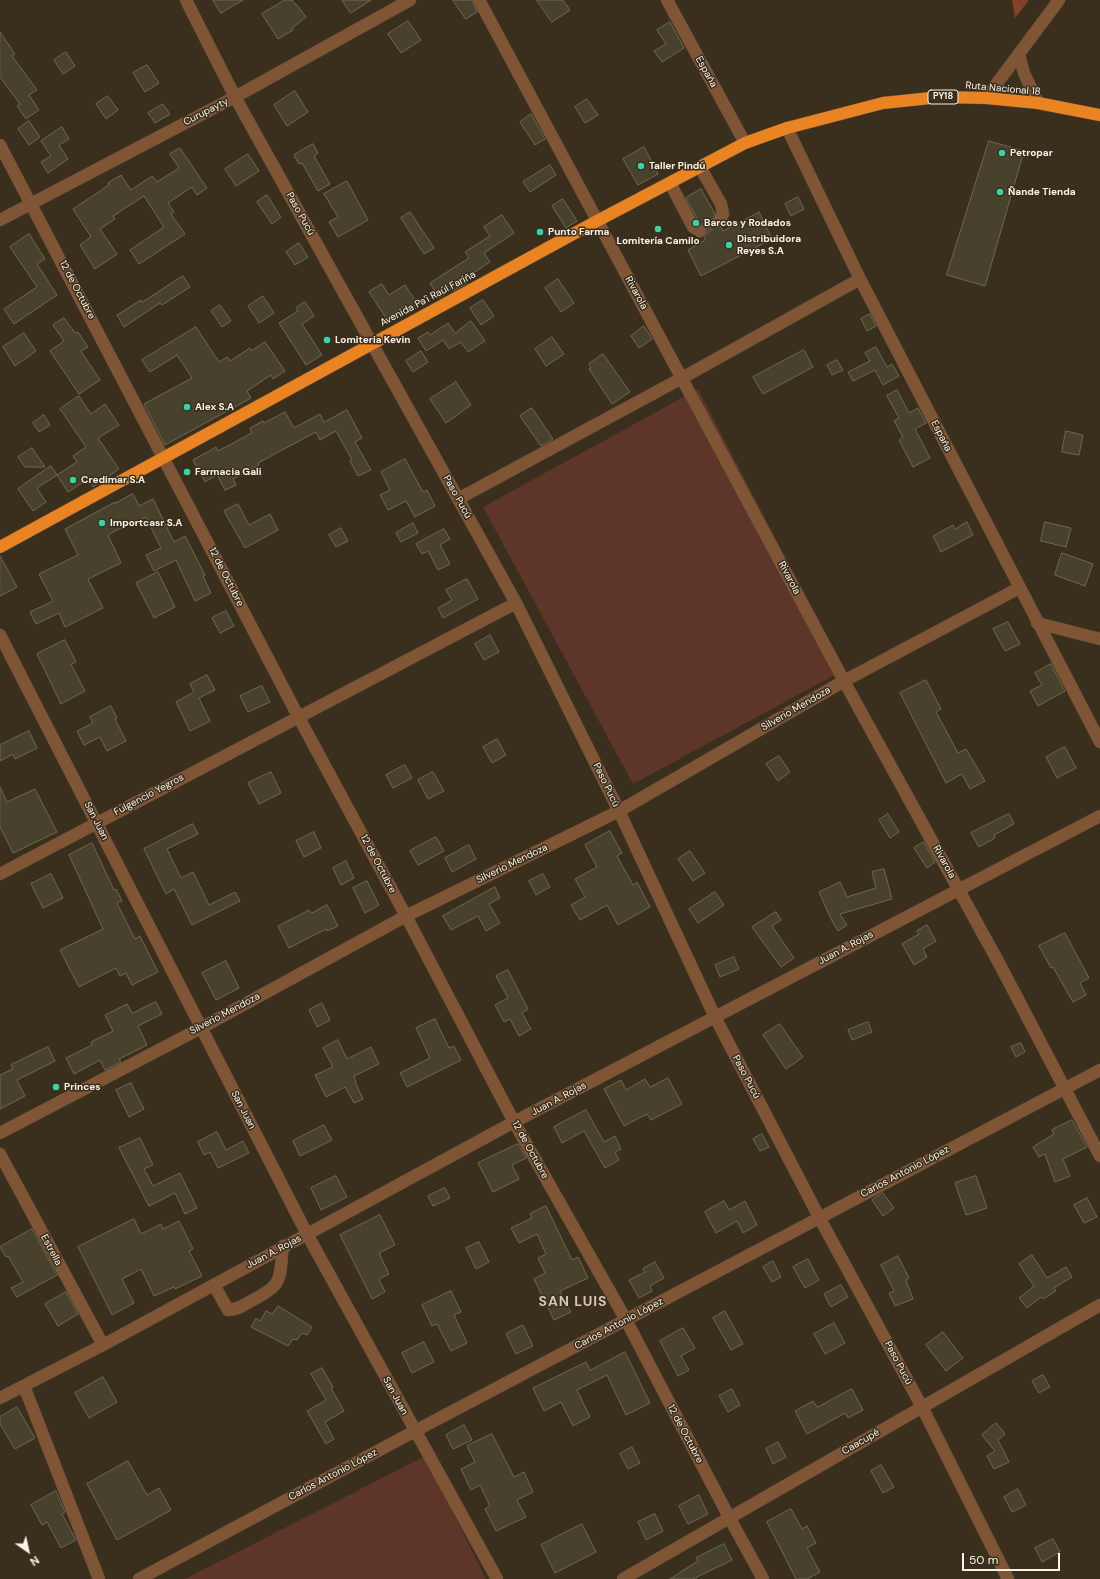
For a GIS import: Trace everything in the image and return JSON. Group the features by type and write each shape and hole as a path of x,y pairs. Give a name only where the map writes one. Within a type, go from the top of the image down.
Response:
{"highway":[{"name":"Ruta Nacional 18","path":"787,128 883,103 940,97 986,98 1038,103 1100,115"},
{"name":"Avenida Pa'i Raúl Fariña","path":"0,547 597,221 745,143 787,128"}],"street":[{"name":"Paso Pucú","path":"186,0 235,97 516,603 619,811 715,1017 819,1217 922,1407 1008,1579"},
{"name":"Curupayty","path":"0,220 235,97 410,0"},
{"name":"Rivarola","path":"479,0 844,681 959,888 1100,1156"},
{"name":"España","path":"667,0 745,143"},
{"path":"986,98 1059,0"},
{"path":"1019,55 1024,73 1038,103"},
{"name":"España","path":"787,128 860,279 1100,742"},
{"name":"12 de Octubre","path":"0,145 298,716 406,916 514,1122 626,1320 763,1579"},
{"path":"700,167 721,204 723,214 718,221"},
{"path":"670,183 693,227 700,231"},
{"path":"458,499 682,378 860,279"},
{"name":"Silverio Mendoza","path":"0,1133 201,1028 406,916 619,811 844,681 1019,588"},
{"name":"Fulgencio Yegros","path":"0,874 96,822 516,603"},
{"path":"1037,623 1100,639"},
{"name":"San Juan","path":"0,635 307,1234 497,1579"},
{"name":"Juan A. Rojas","path":"0,1398 103,1345 514,1122 959,888 1100,816"},
{"name":"Carlos Antonio López","path":"139,1579 819,1217 1100,1070"},
{"name":"Estrella","path":"0,1154 103,1345"},
{"path":"214,1285 228,1310 239,1308 269,1292 280,1278 283,1246"},
{"name":"Caacupé","path":"623,1579 1100,1305"},
{"path":"24,1386 99,1579"}],"shaded area":[{"path":"1012,0 1029,0 1015,18"},
{"path":"698,389 844,670 633,784 483,507"},
{"path":"425,1456 486,1579 185,1579"}],"building":[{"path":"213,0 243,0 221,13"},
{"path":"285,0 292,0 306,17 292,28 293,30 278,39 262,14"},
{"path":"342,0 371,0 351,13"},
{"path":"453,0 472,0 477,12 466,19"},
{"path":"537,0 563,0 570,10 552,22"},
{"path":"408,21 421,40 401,53 388,34"},
{"path":"670,22 684,48 662,62 654,51 666,44 657,30"},
{"path":"0,32 15,54 12,56 37,90 29,95 39,110 26,119 17,106 20,104 0,77"},
{"path":"66,52 75,66 63,74 54,60"},
{"path":"147,65 159,83 145,92 133,73"},
{"path":"295,91 308,112 287,126 274,105"},
{"path":"108,96 118,110 106,119 96,104"},
{"path":"587,99 598,115 585,123 575,107"},
{"path":"163,104 170,114 155,123 148,113"},
{"path":"531,114 545,139 535,145 520,122"},
{"path":"29,121 40,137 29,145 18,129"},
{"path":"62,127 69,139 59,145 68,159 48,173 41,162 51,156 41,141"},
{"path":"989,141 1024,151 985,286 947,275"},
{"path":"313,144 318,153 314,156 330,184 318,191 302,163 299,164 294,155"},
{"name":"Taller Pindú","path":"644,147 658,174 638,185 623,159"},
{"path":"180,148 207,188 197,195 192,187 168,203 174,212 171,214 185,234 139,264 130,250 164,227 144,196 113,216 115,219 100,229 117,254 95,269 80,245 91,237 73,209 109,185 108,183 121,175 131,190 152,176 157,182 179,168 170,154"},
{"path":"248,154 259,171 236,186 225,169"},
{"path":"550,165 556,175 530,192 523,182"},
{"path":"347,181 368,220 338,237 329,222 338,217 324,194"},
{"name":"Distribuidora Reyes S.A","path":"701,189 715,214 712,221 715,227 722,228 723,231 759,212 772,239 701,276 688,250 705,240 704,238 707,231 706,227 699,222 686,198"},
{"path":"267,195 281,217 272,224 257,202"},
{"path":"798,197 804,209 791,216 785,204"},
{"path":"563,199 577,221 566,228 552,206"},
{"path":"410,212 434,248 424,254 401,218"},
{"path":"502,215 514,233 484,253 490,262 464,279 467,283 453,291 452,289 439,298 430,283 469,258 465,252 490,236 484,227"},
{"path":"29,234 45,259 37,264 57,295 14,324 4,309 37,287 10,247"},
{"path":"299,243 308,257 295,265 286,252"},
{"path":"183,276 190,287 162,305 160,303 124,327 117,315 141,300 142,302"},
{"path":"558,279 574,303 561,312 545,288"},
{"path":"382,284 389,295 405,285 419,306 409,313 405,306 386,318 369,292"},
{"path":"263,296 274,313 259,323 248,306"},
{"path":"483,300 494,316 481,325 470,308"},
{"path":"305,302 314,316 302,324 322,355 306,365 279,323 298,311 296,308"},
{"path":"220,305 231,321 222,327 211,311"},
{"path":"870,314 876,326 867,331 861,319"},
{"path":"64,318 75,333 78,332 88,347 81,351 100,380 79,394 50,351 64,341 53,325"},
{"path":"471,321 485,341 468,352 461,342 449,349 443,340 426,351 418,338 428,332 430,335 448,323 455,333"},
{"path":"644,326 652,339 639,348 631,336"},
{"path":"196,327 219,362 228,357 230,361 250,348 251,351 265,342 285,371 273,379 271,375 247,391 251,398 165,445 144,404 192,378 177,355 150,372 142,360"},
{"path":"24,333 36,351 15,366 3,347"},
{"path":"552,337 564,354 546,366 535,349"},
{"path":"876,347 887,367 892,364 899,376 883,385 875,370 853,381 848,372 870,361 865,353"},
{"path":"804,350 813,367 763,394 753,377"},
{"path":"421,351 428,362 413,372 406,361"},
{"path":"603,354 630,392 612,404 589,369 591,368 589,364"},
{"path":"837,360 843,370 832,375 827,365"},
{"path":"456,382 471,405 446,423 430,399"},
{"path":"897,390 909,413 918,408 926,423 915,429 930,458 913,467 899,440 903,437 894,421 899,418 887,396"},
{"path":"79,396 91,414 105,404 119,425 98,438 119,469 93,487 88,479 68,492 57,475 77,462 73,456 86,447 60,409"},
{"path":"532,408 553,439 541,446 520,416"},
{"path":"347,410 362,438 355,442 371,470 358,476 350,461 352,460 336,431 320,440 316,432 284,449 233,479 236,485 225,490 217,475 205,482 193,460 216,447 218,451 252,433 250,428 263,421 264,423 285,412 294,428 320,414 324,422"},
{"path":"44,415 50,425 39,432 33,423"},
{"path":"1066,431 1083,435 1079,455 1062,452"},
{"path":"32,448 45,467 25,467 18,457"},
{"path":"405,459 423,492 427,490 435,506 415,517 406,501 388,510 380,495 390,490 381,472"},
{"path":"51,466 57,475 37,488 46,502 33,511 18,489"},
{"path":"133,494 139,506 153,499 174,542 185,536 205,575 203,576 211,593 195,601 176,560 154,571 146,555 161,548 146,517 136,520 108,535 121,563 88,579 103,608 65,627 59,613 36,624 30,612 53,601 39,574 78,555 65,529"},
{"path":"238,504 249,525 270,514 278,530 245,548 224,511"},
{"path":"967,522 973,535 941,552 933,536 953,525 955,529"},
{"path":"1045,522 1071,528 1066,547 1041,541"},
{"path":"413,523 418,533 401,542 396,533"},
{"path":"341,528 348,541 336,547 329,535"},
{"path":"444,529 450,539 440,545 450,564 438,570 428,551 422,554 416,544"},
{"path":"1062,553 1093,564 1085,586 1055,575"},
{"path":"0,556 17,587 0,596"},
{"path":"158,572 175,607 154,618 136,583"},
{"path":"467,579 478,599 443,618 438,608 452,600 446,590"},
{"path":"226,611 234,626 220,633 212,618"},
{"path":"1008,622 1020,644 1005,651 993,629"},
{"path":"490,635 499,652 484,660 475,644"},
{"path":"65,640 76,662 71,664 85,691 61,704 37,654"},
{"path":"1051,664 1065,691 1038,706 1030,691 1042,685 1035,673"},
{"path":"207,675 215,690 199,698 210,721 190,731 176,702 194,692 190,684"},
{"path":"926,680 941,709 936,712 958,753 966,749 985,781 970,789 962,774 946,783 900,693"},
{"path":"262,686 270,702 248,712 240,696"},
{"path":"111,706 117,718 115,719 126,741 107,751 100,737 84,745 77,731 93,723 90,717"},
{"path":"29,731 37,748 15,759 13,754 0,761 0,745"},
{"path":"497,739 506,755 492,763 483,747"},
{"path":"1065,747 1076,768 1057,778 1046,757"},
{"path":"779,756 790,772 778,781 766,764"},
{"path":"405,765 412,778 393,788 386,775"},
{"path":"271,772 281,793 259,804 248,783"},
{"path":"433,772 444,791 428,799 418,780"},
{"path":"0,787 7,802 35,789 57,832 13,853 0,827"},
{"path":"888,814 899,832 890,838 879,820"},
{"path":"1009,814 1014,824 994,835 995,838 979,847 971,833"},
{"path":"193,824 198,834 167,849 181,878 193,872 209,905 235,892 240,901 192,925 174,889 166,894 144,849"},
{"path":"610,831 622,853 617,856 633,885 637,882 650,907 618,925 607,905 580,920 571,905 585,897 575,879 597,867 585,845"},
{"path":"314,832 321,848 304,857 296,841"},
{"path":"436,837 444,851 418,865 410,851"},
{"path":"924,842 935,862 927,868 914,848"},
{"path":"92,843 114,890 116,889 122,901 117,903 135,939 140,936 158,972 132,985 126,973 120,976 116,968 79,987 60,950 103,929 69,855"},
{"path":"469,845 476,859 452,872 445,858"},
{"path":"690,851 705,873 693,881 678,859"},
{"path":"346,861 354,878 341,885 333,868"},
{"path":"884,869 892,899 840,914 847,925 838,931 819,892 840,882 847,897 876,888 872,872"},
{"path":"51,874 63,898 43,908 31,884"},
{"path":"543,874 550,887 536,895 529,881"},
{"path":"367,881 379,905 365,913 353,888"},
{"path":"495,887 500,898 489,904 500,923 486,931 478,916 451,930 443,916"},
{"path":"715,892 724,905 698,923 689,909"},
{"path":"327,905 338,926 327,931 326,929 289,948 278,926 309,910 311,913"},
{"path":"776,912 781,920 772,926 794,958 781,967 752,927"},
{"path":"927,925 936,941 923,949 927,957 914,965 902,944 919,934 917,931"},
{"path":"1065,933 1089,978 1080,983 1086,995 1073,1002 1039,946"},
{"path":"734,957 739,969 720,977 715,965"},
{"path":"226,961 239,988 216,1000 202,973"},
{"path":"508,970 528,1009 522,1013 531,1029 519,1036 510,1019 504,1022 495,1005 508,998 496,976"},
{"path":"156,1002 162,1014 138,1026 147,1045 119,1059 121,1062 105,1070 100,1060 74,1074 66,1058 92,1045 91,1042 113,1031 105,1015 127,1004 132,1013"},
{"path":"322,1003 330,1020 317,1027 309,1010"},
{"path":"435,1019 449,1048 454,1046 461,1060 407,1087 400,1073 430,1058 416,1028"},
{"path":"868,1022 872,1032 852,1040 848,1030"},
{"path":"780,1024 803,1057 786,1069 763,1035"},
{"path":"338,1040 347,1059 371,1047 379,1064 354,1076 355,1082 363,1099 354,1103 345,1087 326,1097 315,1075 333,1067 323,1048"},
{"path":"1021,1043 1025,1052 1016,1057 1011,1047"},
{"path":"48,1047 55,1061 17,1080 25,1096 0,1109 0,1075 13,1069 11,1065"},
{"path":"668,1078 682,1104 651,1120 647,1114 624,1126 604,1089 621,1080 626,1090 645,1079 650,1087"},
{"path":"131,1083 144,1109 129,1117 116,1090"},
{"path":"586,1110 604,1142 615,1136 621,1149 615,1152 619,1160 605,1168 584,1131 562,1143 554,1127"},
{"path":"1072,1120 1087,1147 1063,1159 1070,1176 1055,1182 1045,1154 1039,1157 1033,1147 1054,1134 1052,1130"},
{"path":"324,1125 332,1140 300,1156 293,1141"},
{"path":"217,1132 226,1150 243,1141 249,1153 218,1168 210,1152 204,1155 198,1142"},
{"path":"762,1134 769,1147 760,1151 753,1139"},
{"path":"140,1138 153,1165 144,1169 153,1186 180,1173 197,1208 185,1214 175,1193 149,1206 119,1148"},
{"path":"518,1144 526,1158 512,1165 519,1179 493,1192 478,1163"},
{"path":"336,1176 347,1197 321,1210 311,1188"},
{"path":"976,1176 987,1208 966,1215 955,1183"},
{"path":"445,1188 450,1198 433,1206 428,1196"},
{"path":"883,1193 894,1208 883,1216 872,1200"},
{"path":"1087,1198 1097,1217 1084,1223 1074,1205"},
{"path":"724,1201 729,1210 745,1201 757,1225 743,1233 737,1221 716,1233 705,1212"},
{"path":"546,1206 572,1260 578,1257 588,1278 560,1291 571,1312 554,1320 534,1279 545,1273 538,1258 546,1254 537,1234 519,1243 511,1228 532,1218 530,1214"},
{"path":"380,1215 395,1245 379,1253 389,1274 379,1279 385,1292 372,1299 340,1235"},
{"path":"134,1219 141,1234 161,1224 163,1229 179,1221 193,1249 189,1251 202,1276 175,1289 174,1287 154,1296 141,1269 122,1279 134,1303 112,1315 78,1247"},
{"path":"32,1229 57,1275 17,1297 11,1288 23,1282 8,1256 6,1257 0,1247"},
{"path":"479,1242 489,1262 476,1269 466,1248"},
{"path":"1032,1255 1047,1278 1066,1267 1072,1277 1054,1288 1056,1291 1043,1299 1041,1297 1027,1308 1019,1298 1034,1286 1019,1264"},
{"path":"898,1256 909,1278 906,1280 913,1299 895,1306 889,1293 894,1291 881,1265"},
{"path":"808,1259 819,1280 805,1288 793,1267"},
{"path":"773,1261 781,1277 772,1282 763,1267"},
{"path":"655,1262 664,1278 650,1286 652,1291 639,1298 629,1280 645,1272 643,1269"},
{"path":"841,1285 848,1297 831,1307 824,1294"},
{"path":"451,1291 461,1312 454,1315 467,1343 451,1351 437,1324 432,1326 422,1305"},
{"path":"66,1292 78,1314 58,1326 45,1304"},
{"path":"278,1306 312,1327 307,1335 302,1333 297,1340 293,1339 288,1346 251,1327 256,1318 260,1321 266,1311 272,1314"},
{"path":"725,1311 743,1344 731,1350 713,1318"},
{"path":"834,1323 845,1343 825,1354 814,1334"},
{"path":"523,1325 533,1346 516,1354 506,1334"},
{"path":"683,1328 695,1348 681,1356 689,1370 678,1376 660,1341"},
{"path":"943,1332 963,1358 946,1371 926,1345"},
{"path":"424,1342 434,1362 412,1373 402,1353"},
{"path":"625,1352 650,1403 626,1415 607,1375 577,1390 590,1417 573,1426 561,1402 544,1411 533,1388 586,1362 590,1370"},
{"path":"322,1368 344,1411 325,1422 334,1439 326,1444 307,1411 326,1400 311,1374"},
{"path":"1043,1375 1050,1387 1039,1393 1032,1381"},
{"path":"103,1377 117,1402 89,1418 75,1393"},
{"path":"732,1389 740,1405 728,1412 719,1396"},
{"path":"852,1389 863,1410 848,1418 845,1413 807,1434 795,1411 813,1401 817,1407"},
{"path":"17,1407 35,1438 15,1449 0,1424 0,1417"},
{"path":"996,1423 1005,1434 998,1440 1009,1462 994,1469 987,1456 995,1451 982,1435"},
{"path":"464,1425 472,1440 453,1449 446,1435"},
{"path":"492,1434 514,1477 524,1472 533,1492 517,1500 526,1517 496,1531 485,1509 490,1506 480,1485 471,1490 461,1469 475,1462 467,1446"},
{"path":"778,1442 786,1457 773,1464 766,1449"},
{"path":"632,1447 640,1463 628,1469 620,1454"},
{"path":"128,1461 147,1495 159,1488 171,1510 117,1540 87,1484"},
{"path":"881,1465 894,1487 883,1493 871,1471"},
{"path":"1018,1489 1026,1505 1012,1512 1004,1497"},
{"path":"56,1491 65,1512 62,1514 76,1540 61,1548 47,1522 42,1525 31,1505"},
{"path":"699,1495 708,1514 688,1524 679,1506"},
{"path":"791,1509 802,1529 807,1526 816,1543 807,1548 820,1572 807,1579 796,1579 767,1522"},
{"path":"655,1514 663,1531 646,1540 638,1522"},
{"path":"582,1524 596,1552 555,1573 541,1545"},
{"path":"1053,1539 1060,1552 1042,1562 1035,1548"},
{"path":"724,1544 732,1560 693,1579 670,1579 698,1561 696,1558"}],"tunnel":[{"path":"700,231 719,221"}],"place":[{"name":"Petropar","path":"1002,153"},
{"name":"Taller Pindú","path":"641,166"},
{"name":"Ñande Tienda","path":"1000,192"},
{"name":"Barcos y Rodados","path":"696,223"},
{"name":"Lomitería Camilo","path":"658,229"},
{"name":"Punto Farma","path":"540,232"},
{"name":"Distribuidora Reyes S.A","path":"729,245"},
{"name":"Lomiteria Kevin","path":"327,340"},
{"name":"Alex S.A","path":"187,407"},
{"name":"Farmacia Gali","path":"187,472"},
{"name":"Credimar S.A","path":"73,480"},
{"name":"Importcasr S.A","path":"102,523"},
{"name":"Princes","path":"56,1087"}],"district":[{"name":"SAN LUIS","path":"573,1302"}]}
